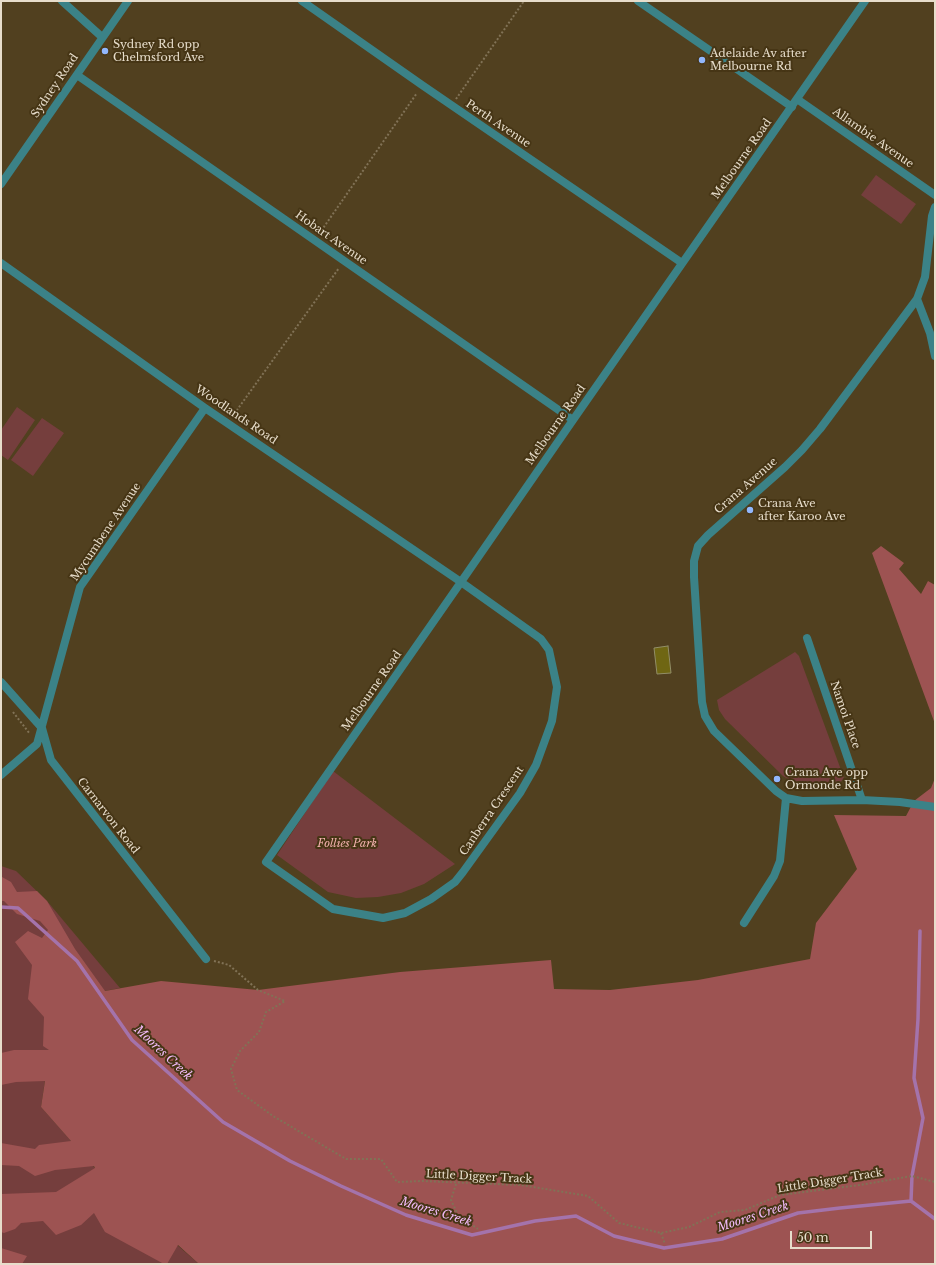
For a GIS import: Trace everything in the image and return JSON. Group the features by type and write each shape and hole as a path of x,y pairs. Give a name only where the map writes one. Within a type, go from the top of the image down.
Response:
{"street":[{"path":"62,1 102,36"},
{"name":"Sydney Road","path":"1,184 77,75 102,36 128,1"},
{"name":"Perth Avenue","path":"302,1 682,263"},
{"path":"638,1 792,107"},
{"name":"Melbourne Road","path":"266,862 865,1"},
{"name":"Hobart Avenue","path":"77,75 573,420"},
{"name":"Allambie Avenue","path":"797,99 935,196"},
{"name":"Crana Avenue","path":"786,798 776,791 714,731 705,716 702,702 694,561 698,546 708,535 802,450 917,299 925,277 932,216 935,207"},
{"name":"Woodlands Road","path":"1,263 205,408 461,582"},
{"path":"917,299 930,333 935,356"},
{"name":"Mycumbene Avenue","path":"1,775 37,744 80,587 205,408"},
{"name":"Canberra Crescent","path":"266,862 332,909 383,918 405,913 431,899 455,882 520,793 536,765 552,721 557,687 549,650 541,639 461,582"},
{"name":"Namoi Place","path":"806,638 862,800"},
{"name":"Carnarvon Road","path":"1,682 42,728 51,760 206,959"},
{"path":"744,923 774,876 780,861 786,798 802,801 862,800 900,802 935,807"}],"path":[{"path":"452,105 524,1"},
{"path":"315,240 422,85"},
{"path":"228,423 344,260"},
{"name":"Little Digger Track","path":"206,959 229,965 258,990 285,1001 266,1012 259,1032 240,1051 231,1069 237,1090 273,1116 346,1159 381,1159 397,1182 422,1181 456,1184 521,1185 588,1196 619,1223 661,1233 689,1227 720,1212 745,1210 780,1195 860,1185 912,1176 935,1182"},
{"path":"456,1184 450,1200 458,1215 478,1229"},
{"path":"661,1233 665,1244"}],"green space":[{"path":"876,175 916,204 901,224 861,195"},
{"path":"17,407 35,420 8,460 1,455 1,430"},
{"path":"42,418 64,433 33,476 11,460"},
{"path":"795,652 799,656 844,778 839,784 796,784 783,776 725,719 719,710 717,700"},
{"name":"Follies Park","path":"333,771 455,864 424,884 401,893 378,897 356,898 328,892 277,855"},
{"path":"1,866 16,871 47,901 120,988 57,1000 41,1107 118,1194 199,1264 1,1264"}],"shaded area":[{"path":"881,546 904,563 899,569 921,594 928,581 935,585 935,724 872,553"},
{"path":"935,778 935,1264 199,1264 178,1245 167,1264 164,1264 105,1232 94,1213 81,1225 56,1235 43,1221 21,1223 15,1229 4,1233 1,1232 1,1194 56,1192 95,1168 94,1166 55,1170 35,1176 19,1166 1,1165 1,1143 35,1149 39,1145 71,1141 41,1107 45,1081 16,1082 1,1085 1,1053 14,1050 49,1050 43,1046 44,1017 28,999 32,965 15,942 28,931 42,938 48,930 40,921 17,914 4,901 1,901 2,877 11,882 17,892 37,891 47,901 75,949 105,991 161,981 258,990 400,972 551,960 554,989 610,990 698,980 810,959 816,923 857,869 834,815 906,816 914,801 931,788"},
{"path":"1,1248 27,1256 22,1264 1,1264"}],"building":[{"path":"668,646 671,673 657,674 654,648"}],"waterway":[{"name":"Moores Creek","path":"1,907 18,908 77,961 132,1040 223,1122 290,1161 406,1215 472,1235 535,1221 576,1216 614,1236 664,1248 722,1239 798,1213 840,1208 911,1201 935,1219"},
{"path":"911,1201 912,1176 923,1118 914,1078 918,1019 920,931"}],"place":[{"name":"Sydney Rd opp Chelmsford Ave","path":"105,51"},
{"name":"Adelaide Av after Melbourne Rd","path":"702,60"},
{"name":"Crana Ave after Karoo Ave","path":"750,510"},
{"name":"Crana Ave opp Ormonde Rd","path":"777,779"}]}
